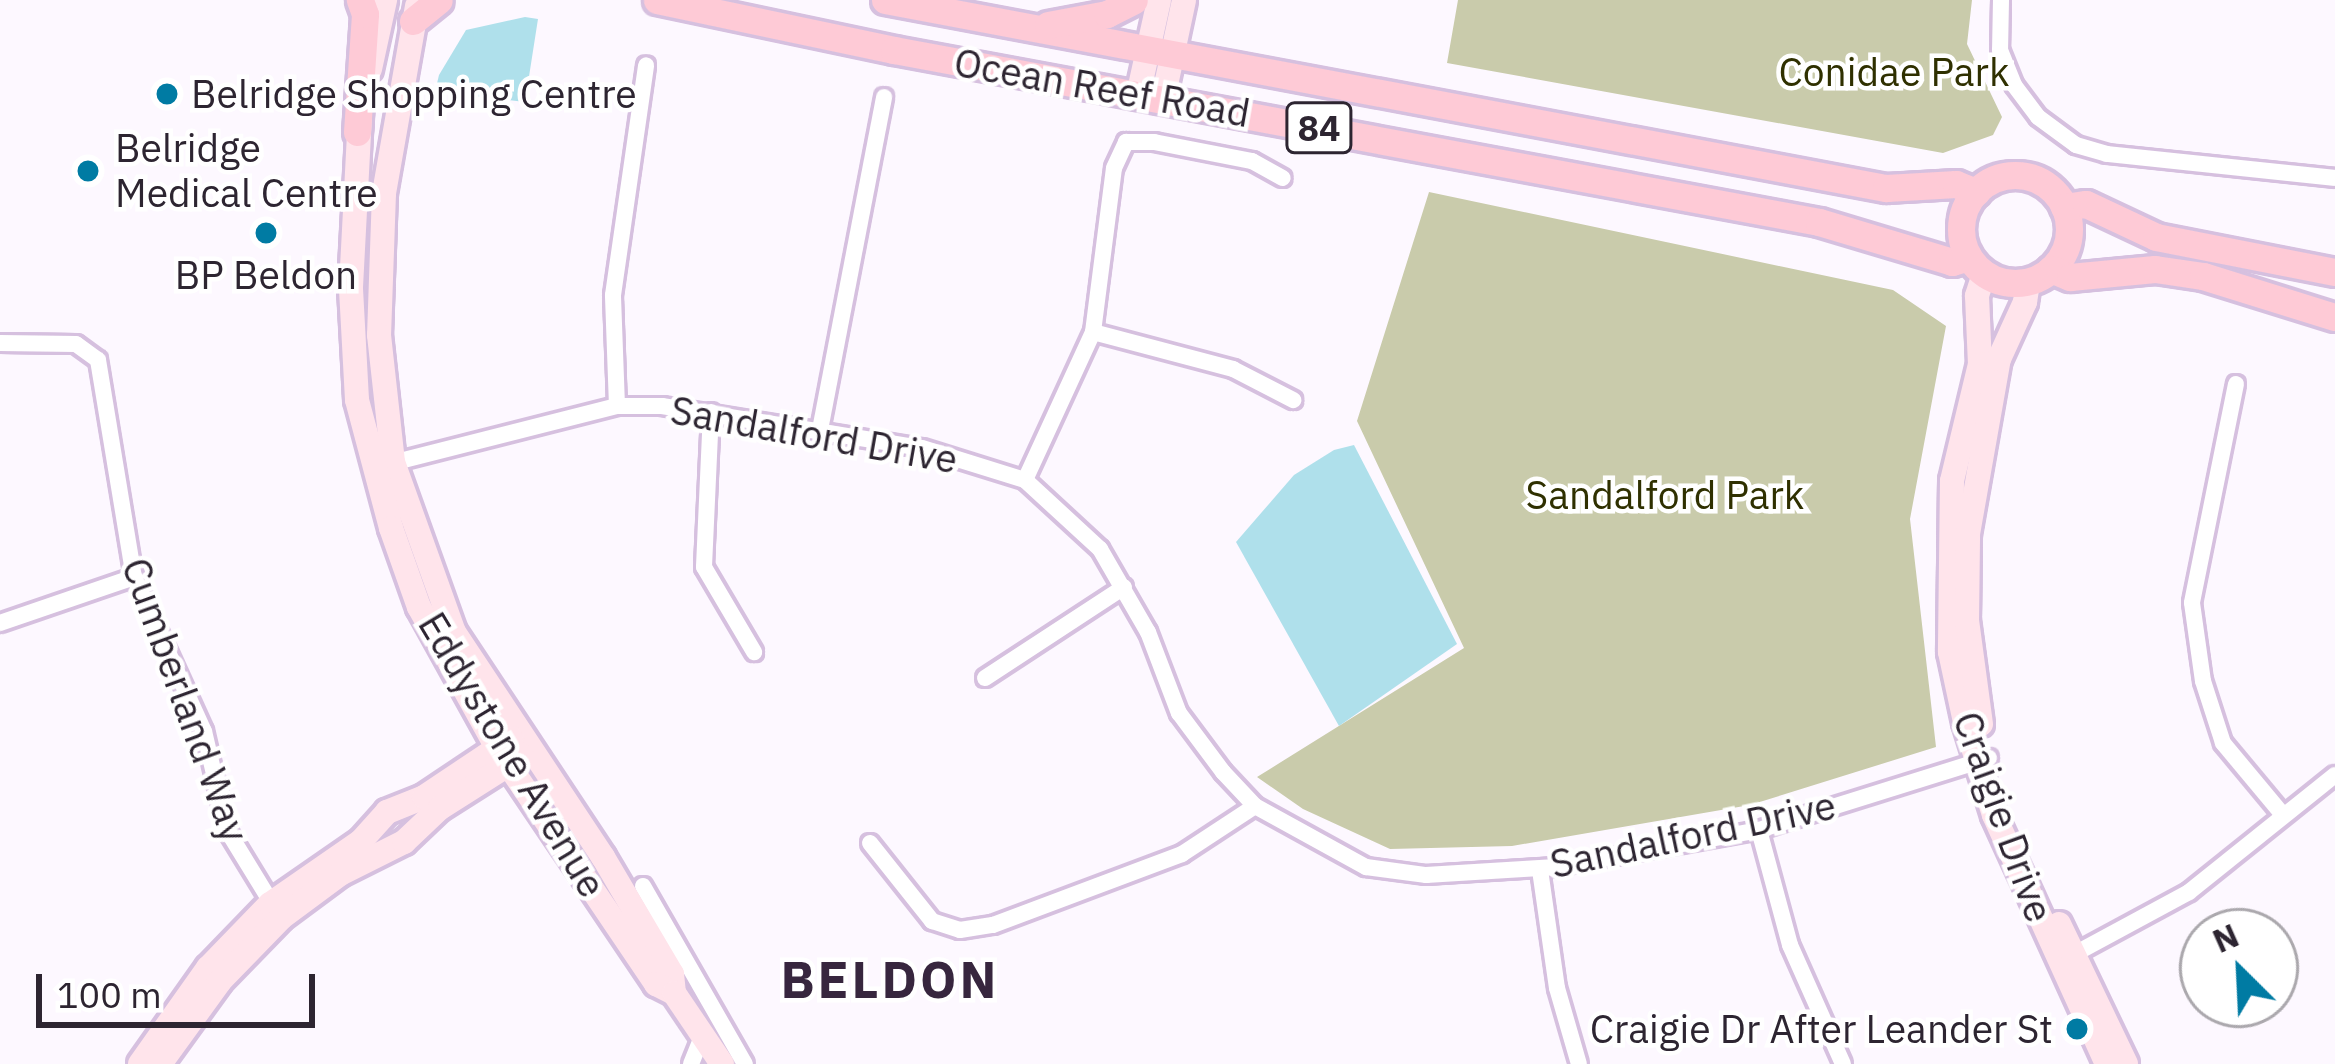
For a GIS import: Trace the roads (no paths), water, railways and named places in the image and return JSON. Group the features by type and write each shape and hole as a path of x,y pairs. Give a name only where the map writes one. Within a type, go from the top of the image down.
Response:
{"main road":[{"path":"357,132 364,14 360,0"},
{"name":"Eddystone Avenue","path":"385,0 357,132 352,336 357,400 383,465 419,607 513,749 604,857 672,974 674,993 722,1064"},
{"path":"416,10 439,0"},
{"name":"Ocean Reef Road","path":"884,0 1886,188 1956,184 1976,192"},
{"path":"1032,28 1107,14 1135,0"},
{"path":"1159,0 1161,52"},
{"path":"1151,97 1161,52 1184,0"},
{"name":"Ocean Reef Road","path":"655,1 1819,222 1976,266"},
{"name":"Eddystone Avenue","path":"383,465 379,335 389,142 416,10"},
{"path":"358,190 377,176 389,142"},
{"name":"84","path":"1976,192 1998,178 2024,176 2047,187 2064,206 2086,204 2156,237 2335,272"},
{"path":"1976,192 1961,223 1976,266"},
{"path":"2040,275 2068,240 2064,206"},
{"name":"84","path":"1976,266 2001,282 2040,275 2155,269 2203,275 2335,317"},
{"name":"Craigie Drive","path":"1976,266 1980,364 1952,481 1950,652 1983,760 2108,1064"},
{"name":"Craigie Drive","path":"1983,760 1970,668 1965,571 1994,378 2040,275"},
{"path":"140,1064 208,968 361,841 387,812 513,749"},
{"path":"160,1064 275,911"},
{"name":"Craigie Drive","path":"2065,959 2126,1064"}],"street":[{"path":"2001,0 1997,28 2014,85 2038,117 2076,145 2107,154 2335,178"},
{"path":"617,406 613,295 646,65"},
{"path":"820,430 884,97"},
{"path":"1025,480 1093,332 1114,168 1126,142 1154,142 1252,161 1282,178"},
{"path":"1093,332 1233,369 1293,400"},
{"name":"Cumberland Way","path":"0,344 76,344 98,360 116,439 134,577 203,731 227,830 275,911"},
{"path":"2236,384 2192,603 2203,681 2223,743 2283,815"},
{"name":"Sandalford Drive","path":"383,465 617,406 711,412 922,448 1025,480 1100,549 1124,587 1179,713 1255,806 1366,867 1426,875 1540,870 1759,830 1983,760"},
{"path":"711,412 704,568 754,652"},
{"path":"0,623 134,577"},
{"path":"985,678 1124,587"},
{"path":"2065,959 2189,892 2335,775"},
{"path":"870,843 932,921 960,930 993,925 1182,854 1255,806"},
{"path":"1759,830 1790,945 1843,1064"},
{"path":"1540,870 1557,988 1579,1064"},
{"name":"Eddystone Avenue","path":"643,886 745,1064"},
{"path":"691,1064 703,1034"}],"water":[{"path":"525,17 538,19 525,102 435,92 439,75 466,30"},
{"path":"1354,445 1457,644 1339,726 1236,542 1294,475 1334,450"}],"place":[{"name":"Belridge Shopping Centre","path":"167,94"},
{"name":"Belridge Medical Centre","path":"88,171"},
{"name":"BP Beldon","path":"266,233"},
{"name":"Craigie Dr After Leander St","path":"2077,1029"}],"district":[{"name":"BELDON","path":"890,979"}],"park label":[{"name":"Conidae Park","path":"1894,72"},
{"name":"Sandalford Park","path":"1665,495"}]}
